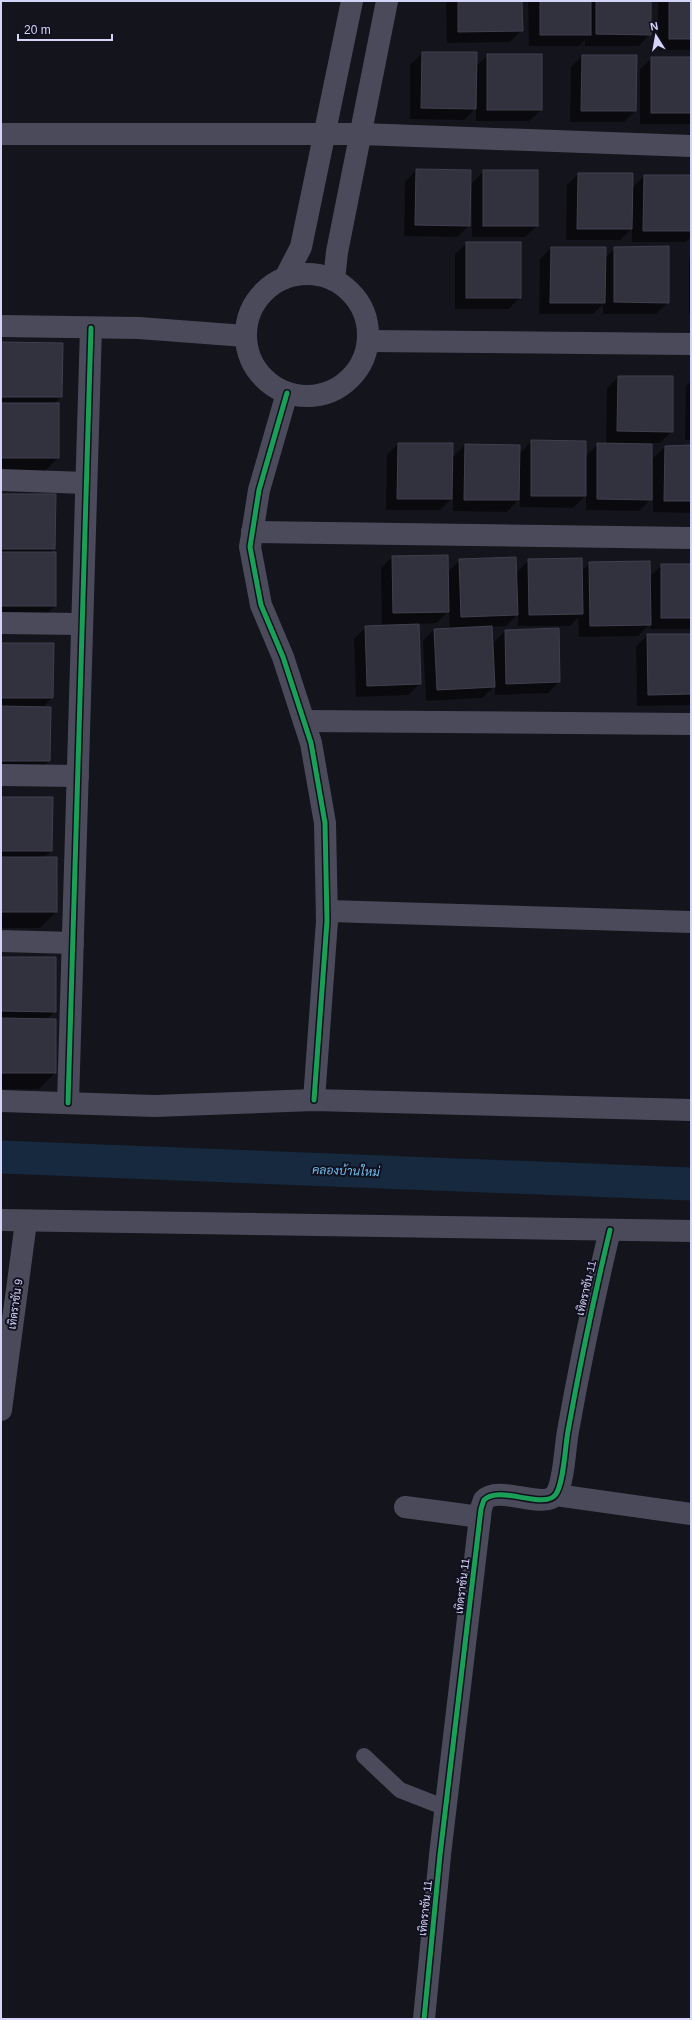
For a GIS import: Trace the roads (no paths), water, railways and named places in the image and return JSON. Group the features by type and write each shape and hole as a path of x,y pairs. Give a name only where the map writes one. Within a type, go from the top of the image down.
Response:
{"street":[{"path":"285,278 301,247 326,135 352,1"},
{"path":"334,280 337,252 387,1"},
{"path":"1,134 361,134 691,146"},
{"path":"301,274 316,274 334,280 350,290 361,305 367,322 368,341 361,364 354,375 340,386 323,394 305,396 286,393 270,384 257,371 248,355 245,336 248,318 253,305 261,294 272,284 285,278 301,274"},
{"path":"1,326 138,328 245,336"},
{"path":"68,1103 91,328"},
{"path":"368,341 691,344"},
{"path":"286,393 259,490 250,547 261,605 283,657 311,743 325,823 328,911 314,1100"},
{"path":"1,480 86,483"},
{"path":"252,532 691,538"},
{"path":"1,623 82,624"},
{"path":"304,721 691,724"},
{"path":"1,775 78,776"},
{"path":"328,911 691,922"},
{"path":"1,941 73,943"},
{"path":"1,1101 155,1106 314,1100 691,1110"},
{"path":"1,1220 26,1222 691,1231"},
{"name":"เทิดราชัน 9","path":"1,1410 26,1222"},
{"name":"เทิดราชัน 11","path":"424,2019 480,1509 484,1500 493,1495 546,1500 556,1495 560,1485 564,1449 588,1325 610,1230"},
{"path":"556,1495 691,1514"},
{"path":"406,1507 480,1517"}],"lane":[{"path":"364,1756 400,1790 446,1808"}],"waterway":[{"name":"คลองบ้านใหม่","path":"1,1157 691,1184"}]}
